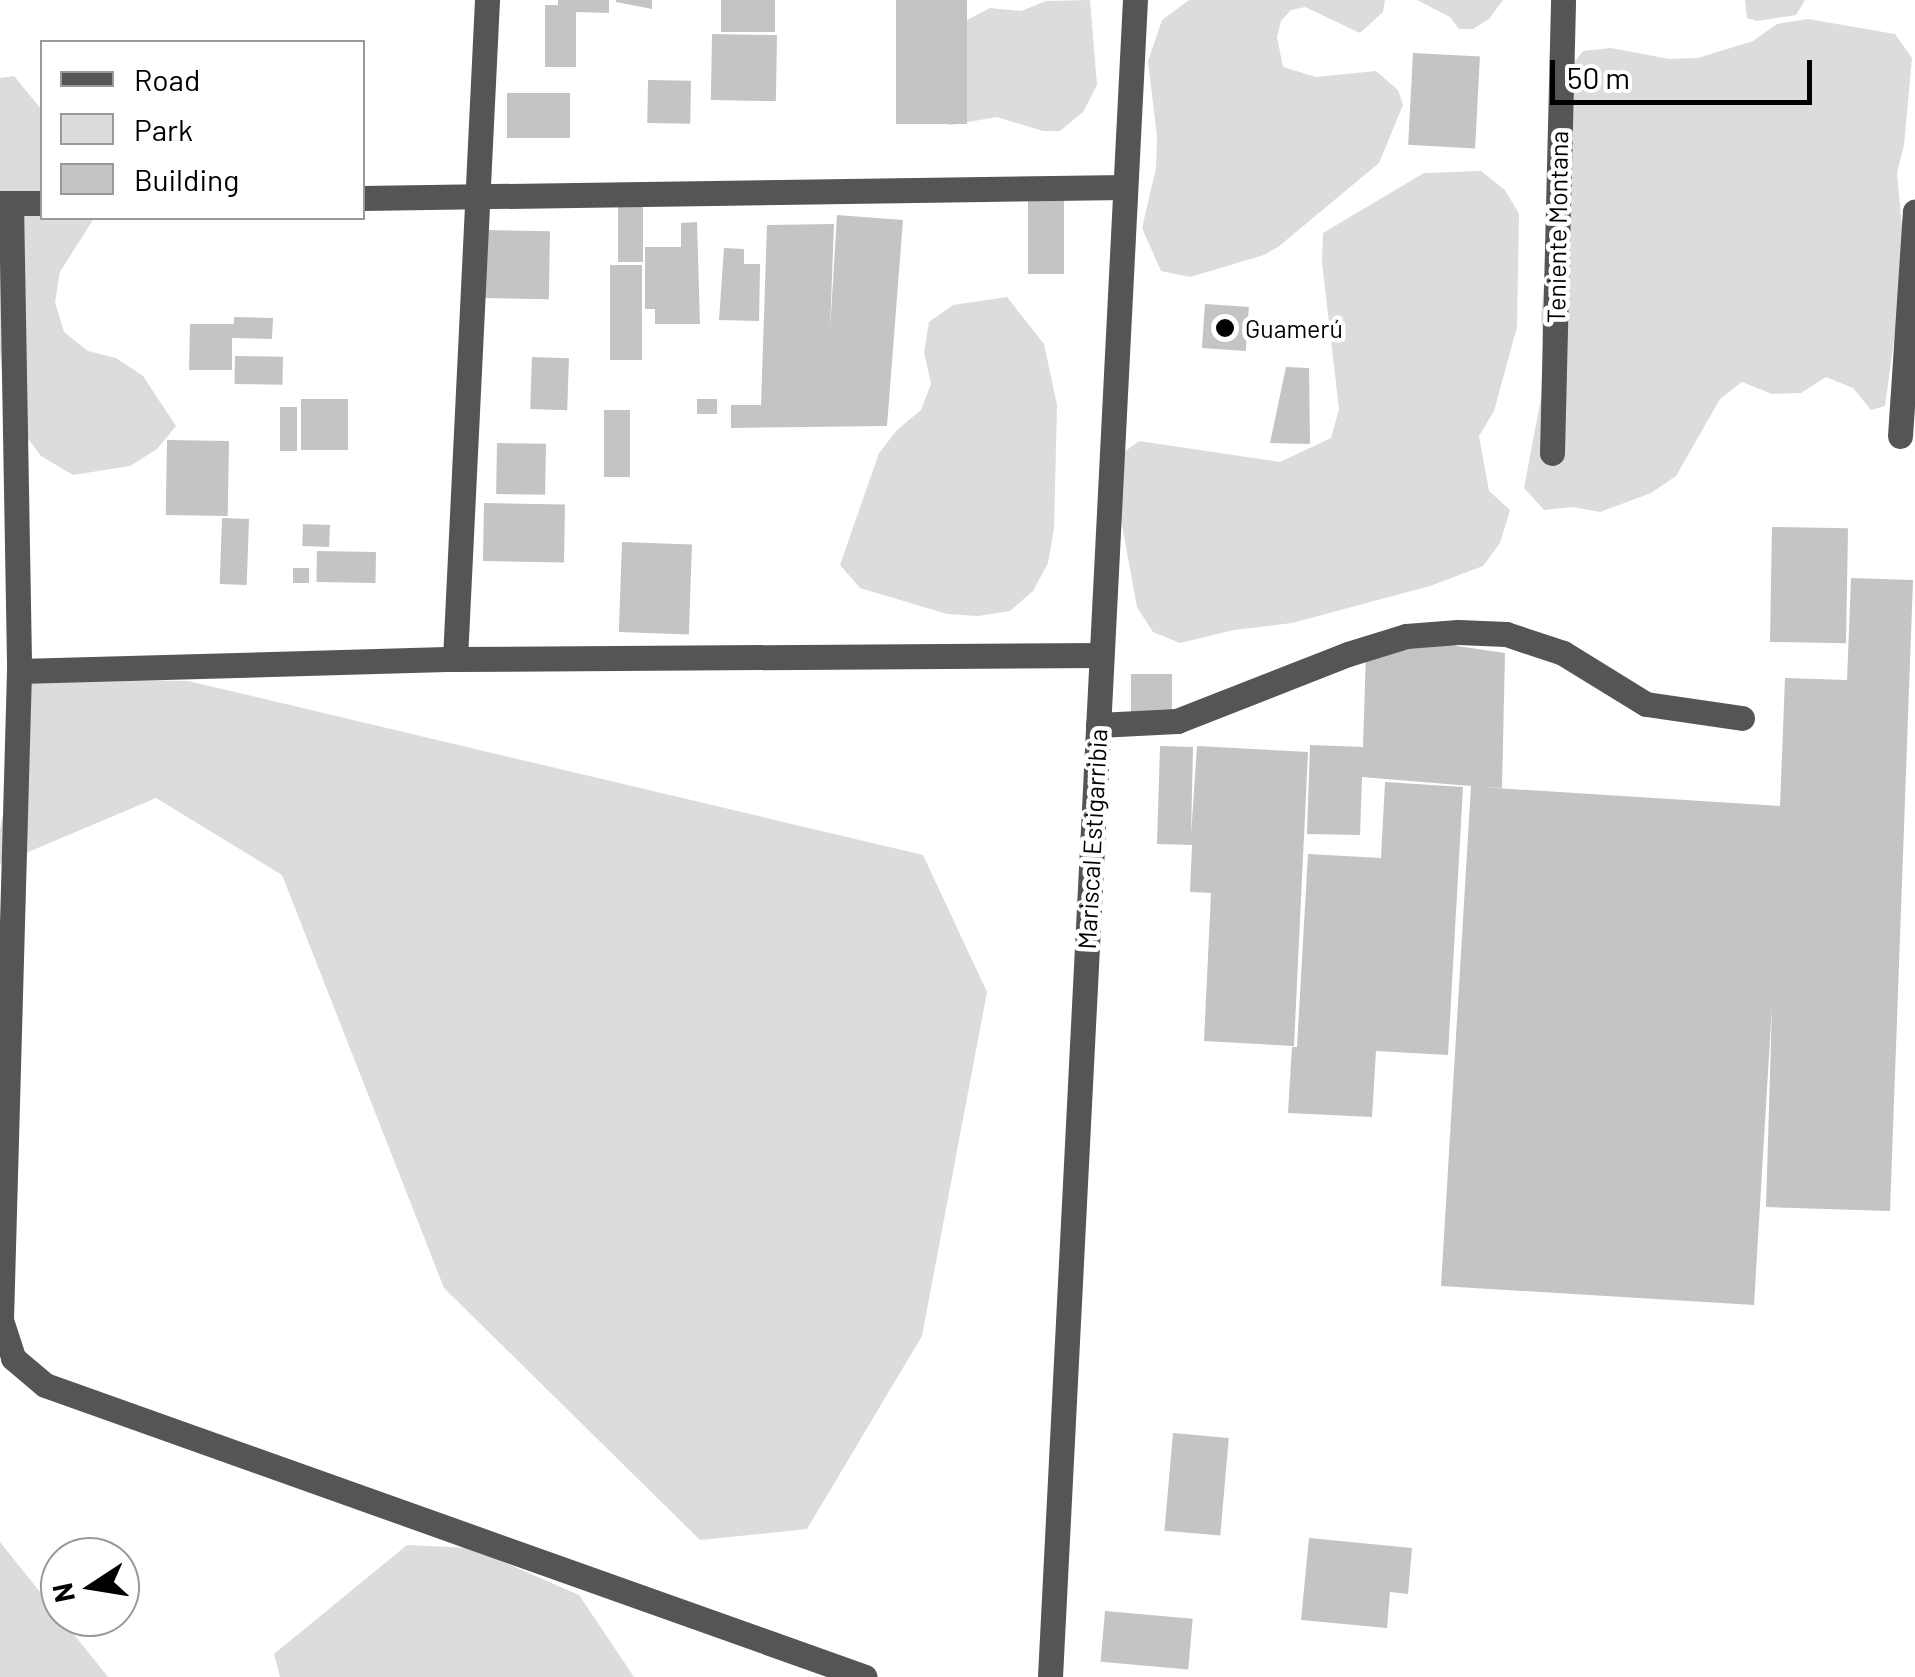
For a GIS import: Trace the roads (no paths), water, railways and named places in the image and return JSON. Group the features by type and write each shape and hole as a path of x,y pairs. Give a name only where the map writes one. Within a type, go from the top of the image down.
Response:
{"street":[{"path":"454,659 487,0"},
{"name":"Mariscal Estigarribia","path":"1050,1677 1135,0"},
{"name":"Teniente Montana","path":"1552,453 1563,0"},
{"path":"365,198 1125,187"},
{"path":"40,202 5,203 19,671 0,1320 13,1358 45,1386 865,1677"},
{"path":"1900,436 1915,212"},
{"path":"1098,725 1177,721 1348,654 1406,636 1458,632 1506,634 1564,653 1646,704 1742,718"},
{"path":"19,671 454,659 1101,655"}],"place":[{"name":"Guamerú","path":"1225,328"}]}
